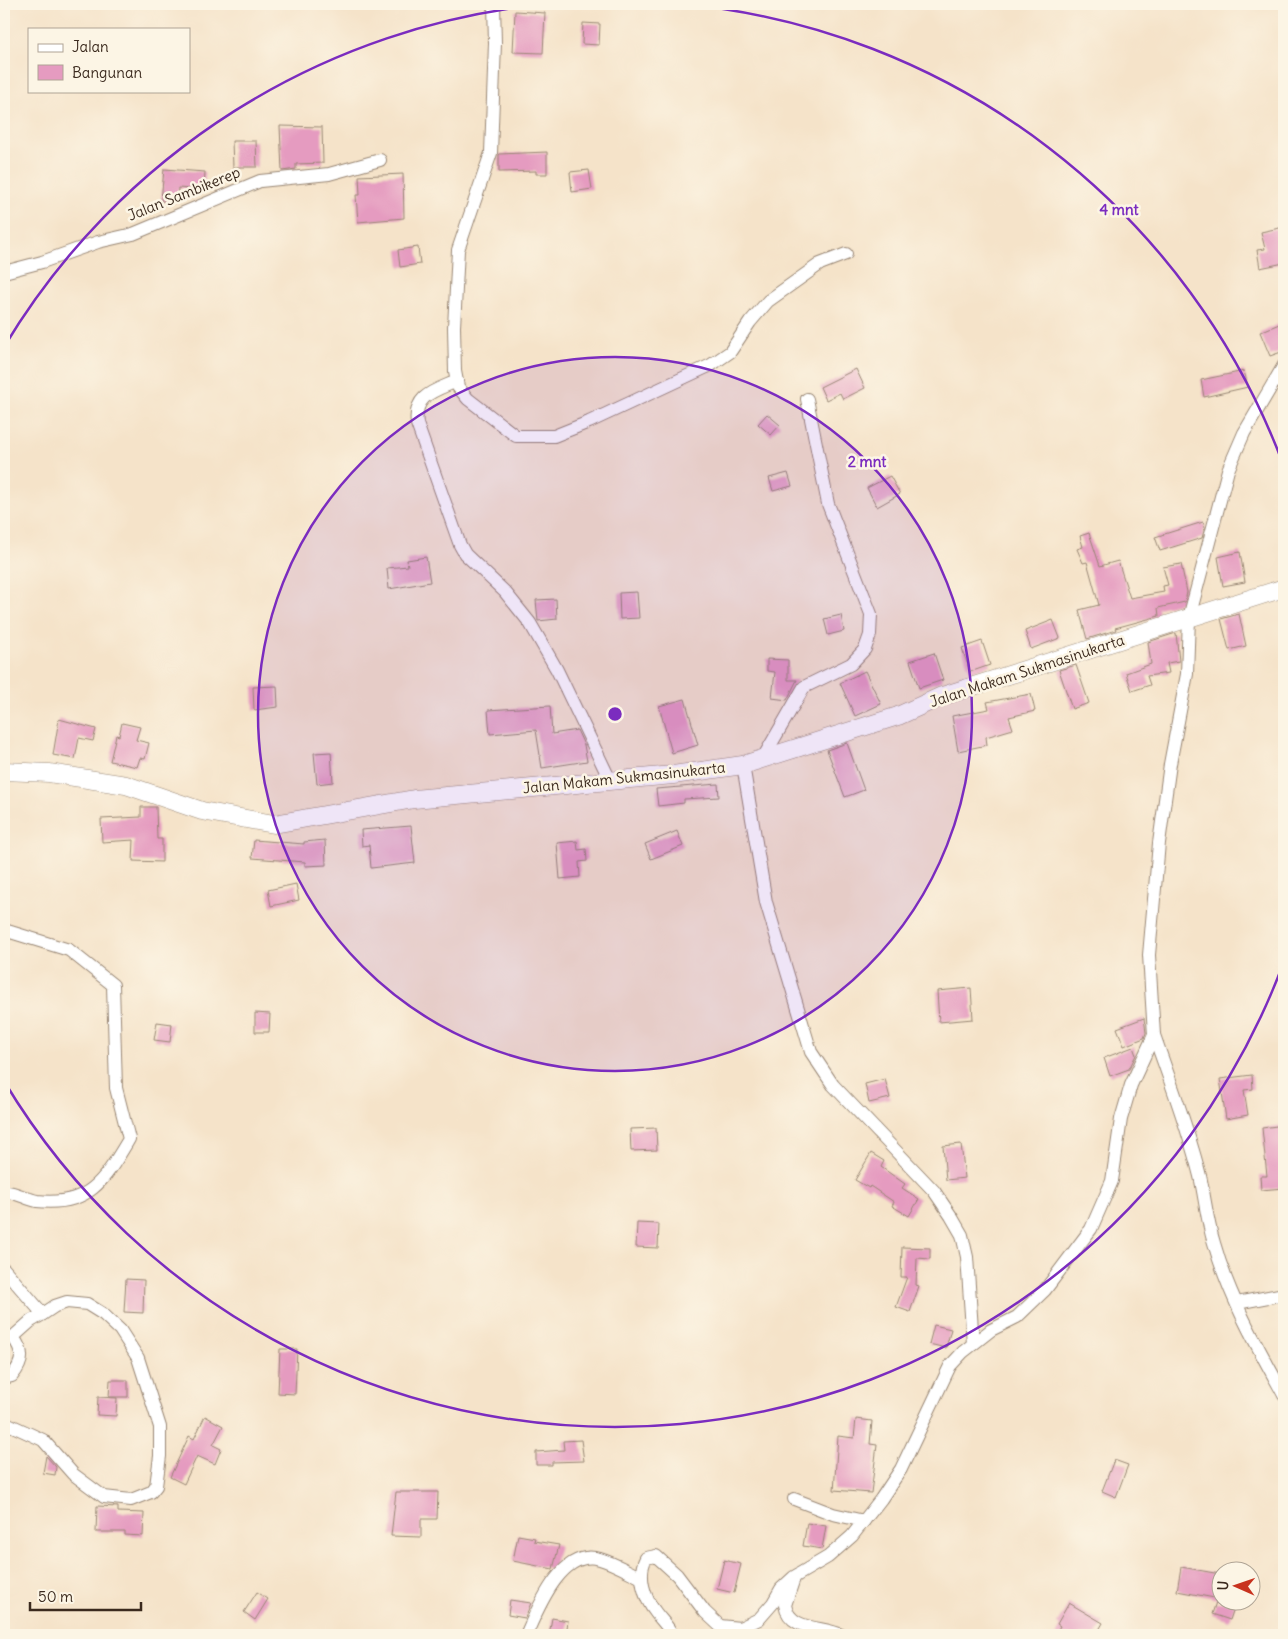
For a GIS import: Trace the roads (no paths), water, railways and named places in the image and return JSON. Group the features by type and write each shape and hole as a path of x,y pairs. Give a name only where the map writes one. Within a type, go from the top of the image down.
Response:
{"street":[{"path":"494,4 495,43 491,153 458,250 454,327 455,371 457,381 468,399 516,436 554,436 590,422 711,365 730,352 750,322 768,301 820,264 846,254"},
{"name":"Jalan Sambikerep","path":"4,272 31,266 98,242 133,234 260,181 329,174 380,160"},
{"path":"1284,365 1244,432 1228,470 1189,618 1188,674 1170,764 1159,844 1149,955 1154,1035 1171,1081 1200,1175 1214,1244 1236,1304 1256,1347 1284,1395"},
{"path":"457,381 421,400 416,412 418,424 460,545 465,554 505,592 530,623 557,670 610,780"},
{"path":"763,758 804,688 851,664 865,648 871,624 871,614 828,504 807,399"},
{"name":"Jalan Makam Sukmasinukarta","path":"4,771 49,774 126,785 202,811 274,824 414,799 673,775 743,765 898,716 942,696 1284,588"},
{"path":"743,765 766,902 811,1052 833,1085 934,1191 952,1216 962,1235 967,1257 973,1344"},
{"path":"4,930 69,950 113,985 116,1088 129,1139 109,1172 81,1198 63,1202 36,1201 4,1192"},
{"path":"672,1635 648,1601 642,1578 646,1558 656,1556 678,1575 705,1612 720,1626 740,1628 759,1619 773,1603 781,1589 794,1578 828,1557 852,1536 901,1469 950,1366 991,1330 1017,1317 1045,1290 1091,1229 1112,1181 1121,1119 1131,1085 1154,1035"},
{"path":"4,1269 43,1314"},
{"path":"1236,1304 1284,1294"},
{"path":"4,1378 12,1376 21,1361 21,1348 9,1340 31,1321 56,1306 67,1302 87,1304 103,1314 120,1330 138,1358 160,1428 160,1456 156,1486 150,1492 131,1500 104,1497 73,1474 43,1440 4,1422"},
{"path":"794,1499 832,1514 864,1521"},
{"path":"526,1635 562,1569 575,1560 598,1558 642,1578"},
{"path":"794,1578 785,1605 790,1618 801,1625 833,1631 841,1635"}]}
